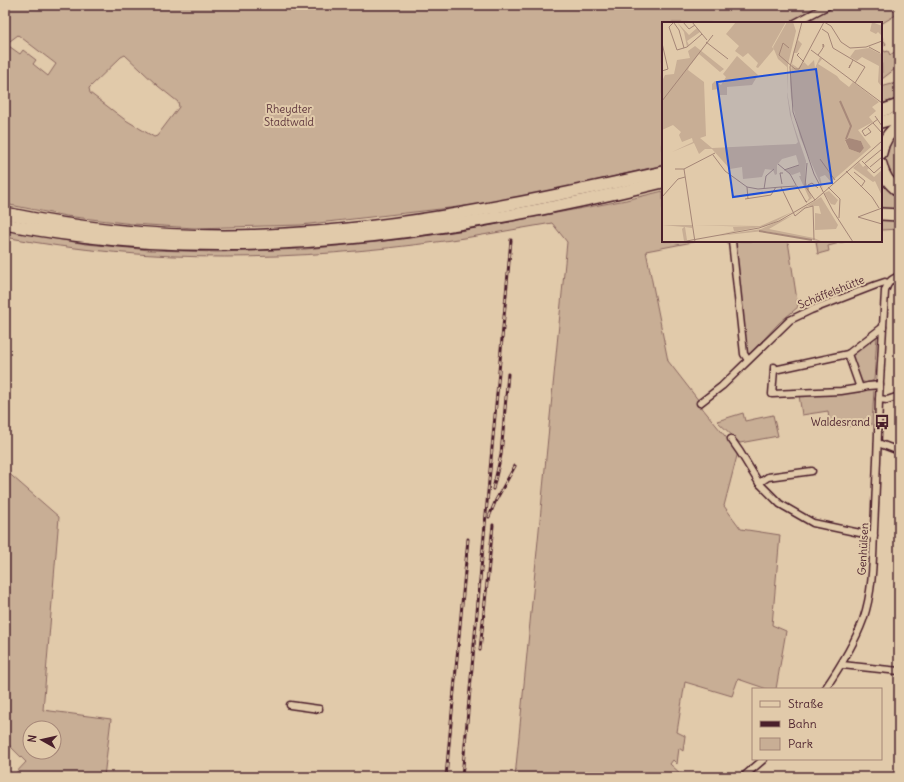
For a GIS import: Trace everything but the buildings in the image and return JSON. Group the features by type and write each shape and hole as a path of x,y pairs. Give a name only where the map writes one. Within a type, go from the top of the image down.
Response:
{"highway":[{"path":"882,111 899,106"},
{"path":"882,122 899,117"},
{"path":"882,150 886,138 899,126"},
{"path":"882,168 887,179 899,191"},
{"path":"5,213 86,227 139,232 224,236 314,232 410,220 478,209 596,187 662,172"},
{"path":"5,224 61,234 108,240 158,243 270,244 318,241 430,228 550,207 615,194 662,182"},
{"path":"882,214 899,215"}],"street":[{"path":"797,22 829,5"},
{"path":"732,242 744,354 748,360"},
{"path":"888,283 893,278 899,276"},
{"name":"Schäffelshütte","path":"700,402 722,386 790,320 876,285 886,282 888,283"},
{"name":"Genhülsen","path":"826,688 842,665 858,633 868,602 874,536 883,327 888,283"},
{"path":"880,385 841,391 772,394 774,369 848,354 883,327"},
{"path":"848,354 860,388"},
{"path":"879,399 887,400 899,396"},
{"path":"731,440 759,484 780,504 814,523 874,536"},
{"path":"878,443 899,451"},
{"path":"759,484 768,478 812,471"},
{"path":"842,665 899,671"},
{"path":"290,705 319,709"},
{"path":"743,777 763,760"}],"green space":[{"name":"Rheydter Stadtwald","path":"5,5 893,5 899,13 882,23 882,22 662,22 662,165 510,201 301,225 194,228 133,224 66,216 5,204","holes":["18,35 56,64 48,76 33,64 36,60 23,50 20,54 6,44","125,55 158,86 178,102 179,107 157,136 154,137 124,119 90,93 89,88 121,57"]},
{"path":"882,38 886,44 882,48"},
{"path":"882,48 885,52 888,51 890,55 899,49 899,66 882,79"},
{"path":"899,82 899,98 882,104 882,87"},
{"path":"899,130 899,187 890,173 885,155 888,145"},
{"path":"882,177 899,194 899,214 882,212"},
{"path":"662,191 662,242 693,242 646,251 668,361 699,401 703,409 738,452 724,506 741,529 780,535 772,625 786,631 776,688 764,688 738,679 732,696 685,682 677,732 685,736 683,751 679,748 677,764 673,760 670,764 682,775 680,777 515,777 567,242 552,223 458,239 389,248 280,256 169,256 60,246 5,237 5,230 86,244 150,250 217,252 306,249 377,242 460,231 626,200"},
{"path":"882,219 899,219 899,229 882,230"},
{"path":"733,242 788,242 798,307 779,323 750,354 745,352"},
{"path":"816,242 843,242 828,246 829,251 818,254"},
{"path":"877,335 874,380 864,382 859,379 852,355"},
{"path":"866,388 874,388 872,425 830,427 828,411 802,415 799,395 854,392"},
{"path":"743,413 745,421 773,415 778,436 740,443 717,421"},
{"path":"5,470 59,517 43,710 111,719 104,777 12,777 26,762 24,760 62,760 62,720 22,720 22,758 5,741"}],"railway":[{"path":"462,777 511,240"},
{"path":"493,489 501,455 508,374"},
{"path":"489,517 496,500 515,466"},
{"path":"480,650 493,525"},
{"path":"446,777 468,539"}],"place":[{"name":"Waldesrand","path":"882,422"}]}
